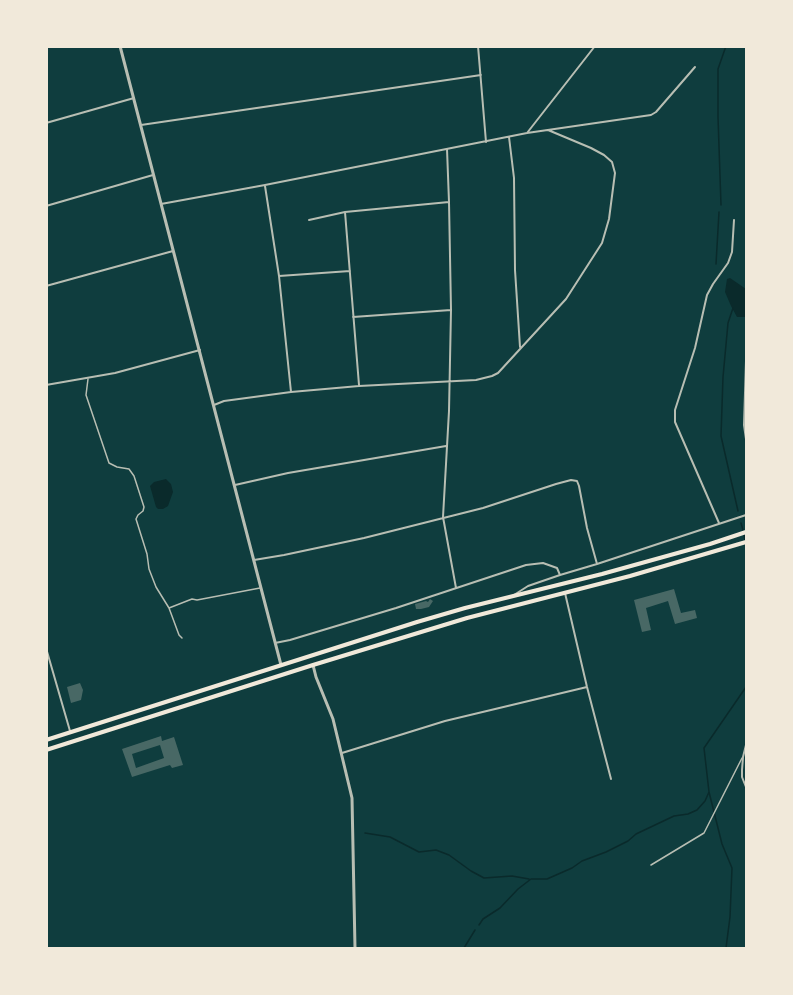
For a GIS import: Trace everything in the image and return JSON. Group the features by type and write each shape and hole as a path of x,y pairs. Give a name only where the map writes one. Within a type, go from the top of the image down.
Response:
{"highway":[{"path":"46,740 417,622 602,574 747,532"},
{"path":"46,750 313,664 467,618 747,542"}],"street":[{"path":"120,46 281,665"},
{"path":"478,46 486,142"},
{"path":"527,133 596,46"},
{"path":"161,204 527,133 651,115 695,67"},
{"path":"141,125 481,75"},
{"path":"46,123 134,98"},
{"path":"214,405 224,401 291,392 476,380 498,373 566,299 602,243 609,219 615,173 612,162 604,155 548,130"},
{"path":"509,137 514,177 515,270 520,347"},
{"path":"447,149 451,310 449,411 443,517 456,588"},
{"path":"46,206 153,175"},
{"path":"265,185 279,276 291,392"},
{"path":"309,220 345,212 449,202"},
{"path":"345,212 359,386"},
{"path":"718,524 675,422 675,410 695,348 707,296 728,263 732,252 734,220"},
{"path":"46,286 173,251"},
{"path":"279,276 350,271"},
{"path":"353,317 451,310"},
{"path":"46,386 115,373 200,350"},
{"path":"747,361 744,425 747,439"},
{"path":"235,485 288,473 446,446"},
{"path":"254,560 364,538 483,508 573,480 579,486 597,564"},
{"path":"512,597 528,586 747,515"},
{"path":"275,643 322,631 533,563 543,563 557,568 560,575"},
{"path":"565,593 611,779"},
{"path":"46,648 71,733"},
{"path":"313,664 333,719 352,798 355,948"},
{"path":"342,753 444,721 587,687"},
{"path":"747,745 743,757 742,777 747,787"}],"lane":[{"path":"88,378 86,395 109,463 129,469 134,476 144,507 136,519 147,554 149,569 182,638"},
{"path":"168,608 192,599 261,588"},
{"path":"651,865 704,833 743,757"}],"water":[{"path":"730,278 746,289 746,317 737,317 725,292 727,279"},
{"path":"166,479 171,484 173,492 168,506 158,509 150,486 154,482"}],"building":[{"path":"674,589 681,613 695,610 697,618 675,624 668,601 646,608 651,630 642,632 634,600"},
{"path":"430,599 433,601 429,607 416,609 415,604 428,602"},
{"path":"80,683 83,690 81,700 71,703 67,687"},
{"path":"161,736 162,741 174,737 183,765 172,768 170,765 132,777 122,749","holes":["160,745 164,758 136,768 132,754"]}],"waterway":[{"path":"721,205 718,69 726,46"},
{"path":"716,264 719,212"},
{"path":"733,308 728,323 721,436 738,511"},
{"path":"741,523 743,530"},
{"path":"744,535 746,546"},
{"path":"726,948 732,868 722,844 709,792 704,748 746,687"},
{"path":"479,925 483,919 500,908 531,879 547,879 582,861 606,852 628,841 636,834 674,816 697,810 709,792"},
{"path":"365,833 390,837 419,852 436,850 449,855 484,878 512,876 529,879"},
{"path":"464,948 475,930"}]}
